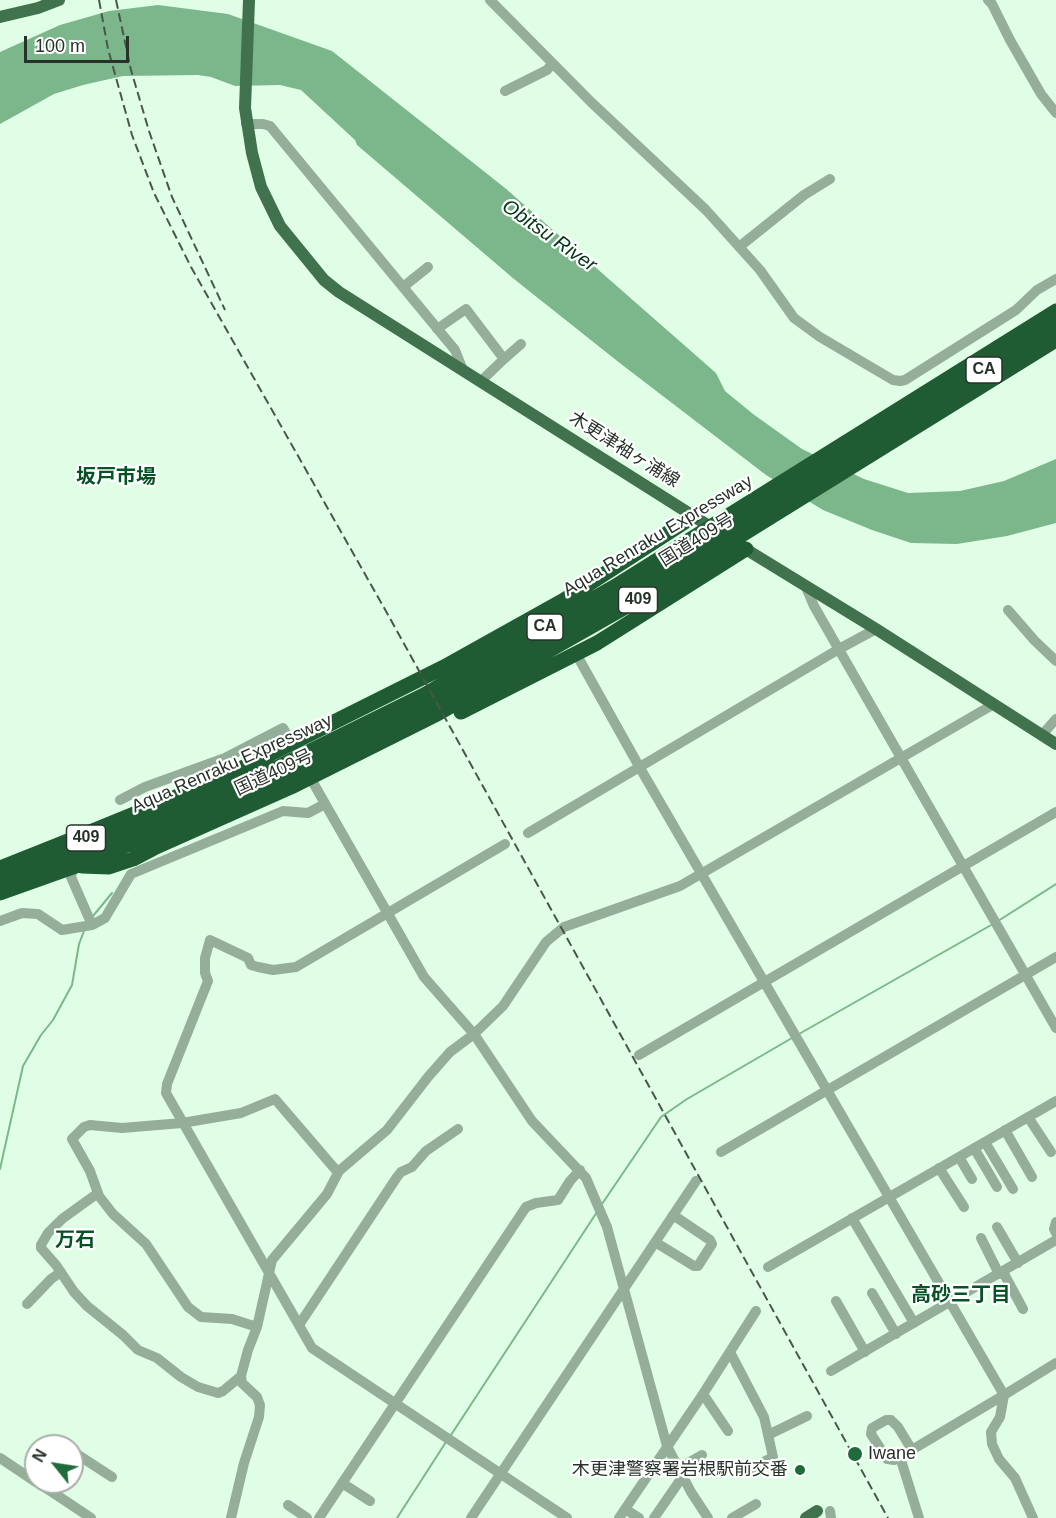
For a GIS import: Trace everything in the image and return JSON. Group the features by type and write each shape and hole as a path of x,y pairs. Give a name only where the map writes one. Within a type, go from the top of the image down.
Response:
{"highway":[{"name":"Aqua Renraku Expressway","path":"0,880 70,855 203,801 424,695 614,587 1056,311"},
{"name":"Aqua Renraku Expressway","path":"0,893 73,867 205,813 285,777 430,705 611,603 1056,324"},
{"name":"国道409号","path":"18,862 36,860 109,867 133,859 291,787 437,714 629,605 1056,340"},
{"path":"73,839 220,778 444,667 564,600 694,516"},
{"path":"291,787 352,766 597,642 746,549"},
{"name":"国道409号","path":"0,868 73,839 94,840 130,853 154,848"}],"main road":[{"path":"0,17 38,8 59,0"},
{"name":"木更津袖ヶ浦線","path":"249,0 246,124 261,187 271,211 286,234 324,280 339,292 1056,744"}],"street":[{"path":"490,0 552,64 706,210 760,270 794,318 893,380 900,381 1016,310 1037,290 1056,279"},
{"path":"988,0 1041,94 1056,113"},
{"path":"505,91 547,70 552,64"},
{"path":"246,124 270,126 455,350 463,370"},
{"path":"739,247 804,195 830,179"},
{"path":"402,286 428,267"},
{"path":"437,328 466,309 504,359"},
{"path":"482,381 521,344"},
{"path":"805,585 814,606 1056,1028"},
{"path":"1008,610 1056,661"},
{"path":"528,833 876,629"},
{"path":"579,659 1004,1395 1000,1417 992,1432 993,1444 999,1459 1015,1478 1033,1518"},
{"path":"231,1518 244,1463 259,1417 260,1405 257,1396 242,1383 241,1376 257,1327 272,1260 327,1194 339,1171 387,1130 443,1060 474,1035 503,1006 527,967 546,942 564,927 680,886 994,704"},
{"path":"1042,735 1056,718"},
{"path":"120,800 145,787 225,758 283,728 423,977 474,1035 532,1121 586,1178 607,1227 667,1446 708,1518"},
{"path":"0,921 22,913 38,914 62,930 92,925 105,918 131,874 283,811 308,813 325,804"},
{"path":"639,1054 1056,812"},
{"path":"506,844 296,967 273,970 251,965 248,958 210,940 205,958 205,973 208,981 167,1084 166,1093 312,1348 567,1518"},
{"path":"77,865 71,877 92,925"},
{"path":"721,1152 1056,957"},
{"path":"257,1327 232,1319 201,1317 196,1314 184,1301 146,1244 113,1214 98,1193 90,1171 72,1139 78,1132 90,1125 122,1128 182,1123 241,1113 275,1099 339,1171"},
{"path":"768,1267 1056,1101"},
{"path":"1028,1117 1051,1152"},
{"path":"299,1325 401,1172 412,1167 426,1151 458,1129"},
{"path":"1005,1130 1032,1177"},
{"path":"985,1142 1013,1189"},
{"path":"974,1148 997,1188"},
{"path":"959,1157 972,1179"},
{"path":"939,1168 964,1207"},
{"path":"319,1518 526,1207 558,1200 580,1170"},
{"path":"471,1518 696,1181"},
{"path":"98,1193 62,1219 43,1239 41,1248 74,1292 138,1350 158,1358 181,1377 198,1387 218,1393 241,1376"},
{"path":"655,1242 694,1266 698,1266 703,1259 712,1244 710,1240 673,1215"},
{"path":"852,1218 914,1323"},
{"path":"1056,1222 1054,1229 1056,1233"},
{"path":"997,1227 1018,1263"},
{"path":"981,1238 1023,1309"},
{"path":"831,1371 1056,1240"},
{"path":"27,1304 61,1272"},
{"path":"872,1293 896,1334"},
{"path":"836,1301 865,1352"},
{"path":"639,1518 622,1514 756,1311"},
{"path":"730,1352 758,1402 773,1456 753,1468"},
{"path":"912,1450 891,1420 886,1420 872,1428 871,1434 887,1459 900,1458 1056,1363"},
{"path":"703,1394 728,1431"},
{"path":"768,1435 807,1416"},
{"path":"654,1518 681,1472 702,1455"},
{"path":"0,1458 24,1473"},
{"path":"900,1458 919,1518"},
{"path":"84,1459 112,1477"},
{"path":"342,1484 370,1501"},
{"path":"57,1494 91,1518"},
{"path":"732,1518 756,1504"},
{"path":"288,1505 307,1518"}],"water":[{"name":"Obitsu River","path":"158,5 228,14 332,51 505,188 716,373 725,391 802,449 864,479 908,493 960,491 1004,481 1056,459 1056,523 1007,536 957,544 911,543 823,510 766,475 514,279 357,145 355,140 301,90 280,85 235,86 198,75 123,76 54,94 0,124 0,52 60,25 109,11"}],"waterway":[{"path":"998,921 1056,884"},
{"path":"93,916 112,893"},
{"path":"799,1034 993,924"},
{"path":"0,1169 23,1066 41,1035 53,1020 72,985 79,944 84,931"},
{"path":"602,1204 661,1117 687,1099 792,1038"},
{"path":"451,1435 597,1212"},
{"path":"397,1518 446,1442"}],"railway":[{"path":"99,0 108,49 132,135 154,193 191,267 387,613 888,1518"},
{"path":"116,0 131,70 172,197 225,310"}],"place":[{"name":"Iwane","path":"855,1454"},
{"name":"木更津警察署岩根駅前交番","path":"800,1470"}],"district":[{"name":"坂戸市場","path":"116,477"},
{"name":"万石","path":"75,1240"},
{"name":"高砂三丁目","path":"961,1295"}]}
